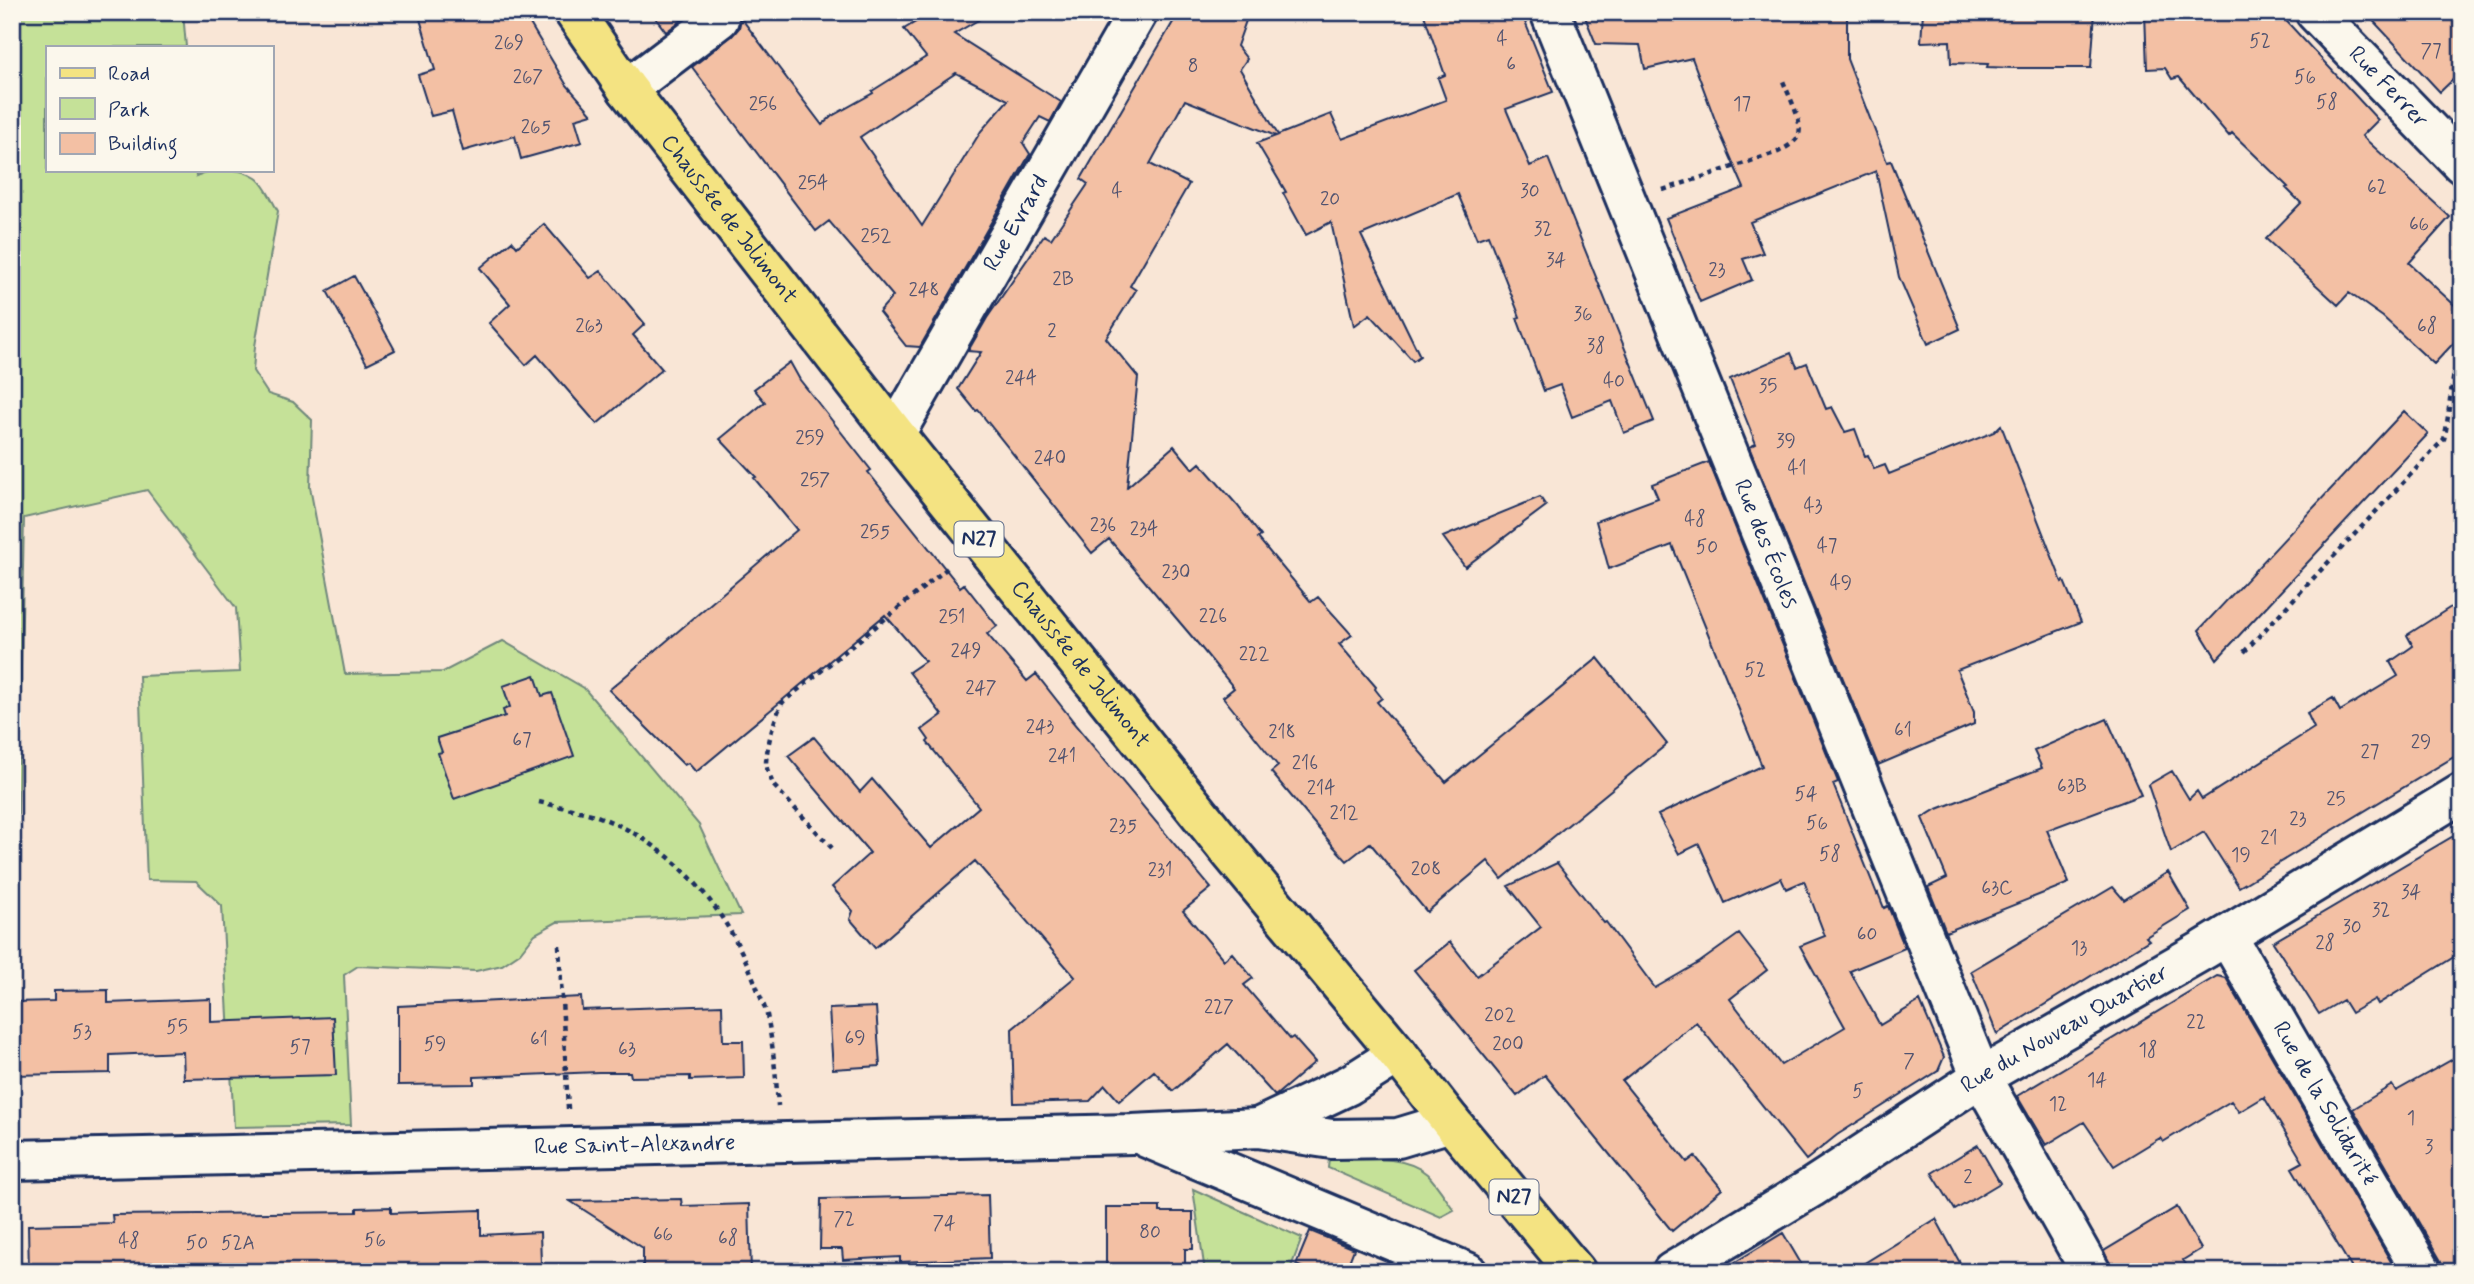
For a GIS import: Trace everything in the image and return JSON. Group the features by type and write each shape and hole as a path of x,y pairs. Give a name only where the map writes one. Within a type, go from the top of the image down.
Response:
{"main road":[{"name":"Chaussée de Jolimont","path":"574,12 627,89 895,434 1231,853 1576,1272"}],"street":[{"name":"Rue Evrard","path":"895,434 1138,12"},
{"name":"Rue des Écoles","path":"1550,12 1981,1077 2091,1272"},
{"name":"Rue Ferrer","path":"2315,12 2462,164"},
{"path":"627,89 719,19"},
{"name":"Rue du Nouveau Quartier","path":"1672,1272 1811,1188 1981,1077 2227,936 2462,793"},
{"name":"Rue de la Solidarité","path":"2227,936 2421,1272"},
{"name":"Rue Saint-Alexandre","path":"1258,1128 1349,1085 1398,1054"},
{"name":"Rue Saint-Alexandre","path":"12,1160 1139,1134 1258,1128 1332,1139 1398,1138 1451,1122"},
{"path":"1139,1134 1467,1272"}],"path":[{"path":"1627,202 1777,152 1791,144 1798,135 1800,124 1783,81"},
{"path":"2244,653 2444,439 2456,362 2462,354"},
{"path":"832,848 774,786 768,773 766,762 777,710 783,702 981,542"},
{"path":"539,802 591,814 634,833 673,860 703,891 732,931 766,1013 775,1060 780,1142"},
{"path":"559,945 570,1147"}],"green space":[{"path":"12,12 183,12 186,46 46,46 46,172 195,172 196,176 207,172 242,172 256,178 268,193 278,211 253,371 268,394 293,402 312,420 310,487 345,674 443,672 503,641 584,688 699,825 741,915 557,922 535,934 520,953 502,965 476,971 358,966 344,975 351,1125 234,1127 222,906 196,881 147,880 139,676 240,672 236,608 147,490 24,518 16,915 12,915"},
{"path":"1329,1159 1393,1160 1417,1167 1431,1178 1454,1210 1441,1217 1328,1168"},
{"path":"1193,1189 1302,1238 1289,1272 1205,1272"}],"building":[{"path":"443,12 523,12 566,84 592,114 575,119 582,142 521,159 515,136 463,151 452,111 431,116 418,75 435,70 420,19"},
{"path":"651,12 692,12 666,32"},
{"path":"933,12 992,12 954,34 1061,102 1050,122 1040,117 1023,143 1030,154 920,347 906,346 879,312 893,296 829,221 816,231 692,67 732,36 739,28 741,18 822,125 926,57 904,29","holes":["956,73 1008,100 981,131 922,226 860,137"]},
{"path":"1179,12 1249,12 1237,46 1247,59 1240,69 1278,135 1331,114 1342,139 1446,100 1438,78 1445,75 1423,12 1521,12 1553,92 1506,109 1530,166 1548,158 1654,421 1624,433 1612,401 1572,417 1560,385 1544,391 1517,318 1520,317 1488,235 1477,239 1458,194 1361,235 1420,356 1413,361 1370,314 1354,326 1331,222 1306,235 1283,193 1286,192 1257,143 1276,136 1185,100 1150,164 1189,184 1130,286 1136,290 1106,338 1138,377 1127,487 1174,446 1193,469 1200,463 1237,505 1261,536 1258,538 1311,602 1318,597 1352,635 1339,644 1376,687 1382,698 1377,702 1446,782 1598,658 1667,744 1502,879 1488,861 1427,912 1370,843 1347,861 1334,847 1271,772 1278,766 1223,697 1234,688 1199,645 1109,539 1092,553 978,410 976,411 958,389 981,352 968,351 987,318 1044,235 1051,239 1088,184 1081,179"},
{"path":"1583,12 1847,12 1847,59 1887,162 1891,161 1960,329 1928,344 1899,277 1876,171 1750,222 1763,253 1743,259 1752,280 1700,302 1666,218 1744,188 1692,58 1645,69 1640,45 1596,44"},
{"path":"1923,12 2095,12 2091,68 2014,68 1951,63 1950,41 1921,42"},
{"path":"2145,12 2278,12 2378,120 2362,136 2450,217 2409,263 2462,312 2462,334 2434,364 2383,317 2349,293 2338,305 2266,239 2301,203 2232,133 2229,136 2179,77 2172,79 2165,68 2147,69"},
{"path":"2365,12 2462,12 2462,71 2440,92"},
{"path":"544,224 590,278 601,271 645,324 633,335 662,369 597,424 537,355 526,365 489,323 510,304 480,268 512,241 517,247"},
{"path":"354,276 395,350 367,364 327,291"},
{"path":"1791,353 1797,367 1807,363 1826,409 1832,407 1845,432 1855,429 1865,456 1868,455 1874,469 1885,465 1889,474 1994,432 2001,425 2062,582 2064,581 2081,622 1957,670 1974,712 1974,724 1878,765 1749,447 1756,444 1730,379"},
{"path":"790,362 800,380 871,470 868,472 960,587 964,584 997,626 987,634 1027,681 1036,674 1211,888 1183,911 1224,960 1232,953 1253,978 1244,985 1290,1039 1293,1037 1315,1062 1275,1096 1228,1044 1173,1091 1154,1071 1119,1101 1105,1085 1090,1101 1014,1103 1012,1029 1075,977 975,861 875,948 850,919 853,911 832,887 870,853 788,756 814,737 860,792 872,779 931,848 979,807 927,742 929,740 922,730 942,715 909,672 925,661 885,615 696,772 688,763 684,765 609,690 797,530 754,478 756,477 720,439 765,402 754,389"},
{"path":"2404,411 2428,434 2217,659 2199,630"},
{"path":"1709,462 1838,782 1833,784 1877,894 1884,908 1888,906 1905,948 1850,971 1880,1025 1920,1001 1944,1057 1938,1071 1837,1135 1806,1160 1696,1022 1622,1081 1687,1162 1695,1156 1722,1189 1672,1231 1545,1075 1517,1096 1414,970 1450,942 1477,976 1541,927 1508,886 1557,863 1604,923 1606,922 1655,988 1700,962 1739,934 1767,970 1730,999 1781,1065 1845,1027 1800,946 1825,936 1804,881 1786,889 1781,878 1725,903 1699,844 1679,854 1658,815 1762,766 1672,545 1609,569 1596,521 1658,498 1652,484"},
{"path":"1540,497 1546,506 1465,567 1443,537"},
{"path":"2462,600 2462,752 2239,887 2204,832 2171,852 2148,785 2172,771 2189,799 2197,791 2202,799 2314,728 2307,713 2333,698 2340,711 2398,676 2390,662 2413,646 2407,635"},
{"path":"535,675 542,696 552,693 574,756 454,799 438,753 442,752 437,738 505,716 503,710 510,707 503,686"},
{"path":"2107,719 2141,795 2047,830 2069,883 1946,932 1928,887 1947,878 1922,818 1935,810 2042,768 2034,751"},
{"path":"2462,831 2462,952 2378,1004 2375,999 2351,1013 2343,1000 2319,1014 2273,942"},
{"path":"2168,872 2190,910 2146,937 2149,940 1997,1034 1971,971 2113,887 2124,900"},
{"path":"2217,976 2226,978 2397,1272 2354,1272 2292,1168 2303,1162 2264,1097 2239,1112 2231,1101 2163,1142 2160,1138 2114,1166 2084,1122 2046,1145 2017,1096"},
{"path":"108,990 108,1003 211,999 211,1022 333,1017 336,1075 184,1079 183,1052 110,1055 110,1073 12,1075 12,1002 54,1001 54,991"},
{"path":"581,997 582,1010 722,1005 723,1041 743,1041 744,1078 690,1080 690,1076 631,1077 630,1072 599,1072 474,1077 474,1084 398,1085 398,1006"},
{"path":"876,1007 880,1066 833,1069 829,1009"},
{"path":"2462,1054 2462,1272 2444,1272 2441,1261 2353,1109 2392,1085 2396,1091"},
{"path":"1978,1145 2000,1183 1955,1210 1932,1173"},
{"path":"988,1195 990,1258 900,1262 900,1257 843,1260 842,1249 820,1249 821,1199"},
{"path":"681,1199 682,1206 749,1204 751,1272 643,1272 643,1248 570,1201"},
{"path":"391,1207 391,1213 481,1210 481,1235 540,1232 541,1264 514,1265 515,1269 479,1270 479,1267 394,1268 394,1272 29,1272 28,1225 113,1223 112,1215 357,1212 357,1208"},
{"path":"1106,1207 1160,1207 1160,1212 1193,1212 1193,1249 1185,1249 1185,1272 1106,1272"},
{"path":"2177,1207 2201,1249 2183,1260 2191,1272 2113,1272 2104,1251"},
{"path":"1936,1219 1965,1272 1850,1272"},
{"path":"1310,1231 1354,1249 1345,1272 1314,1272 1296,1265"},
{"path":"1783,1233 1806,1272 1719,1272"}]}
